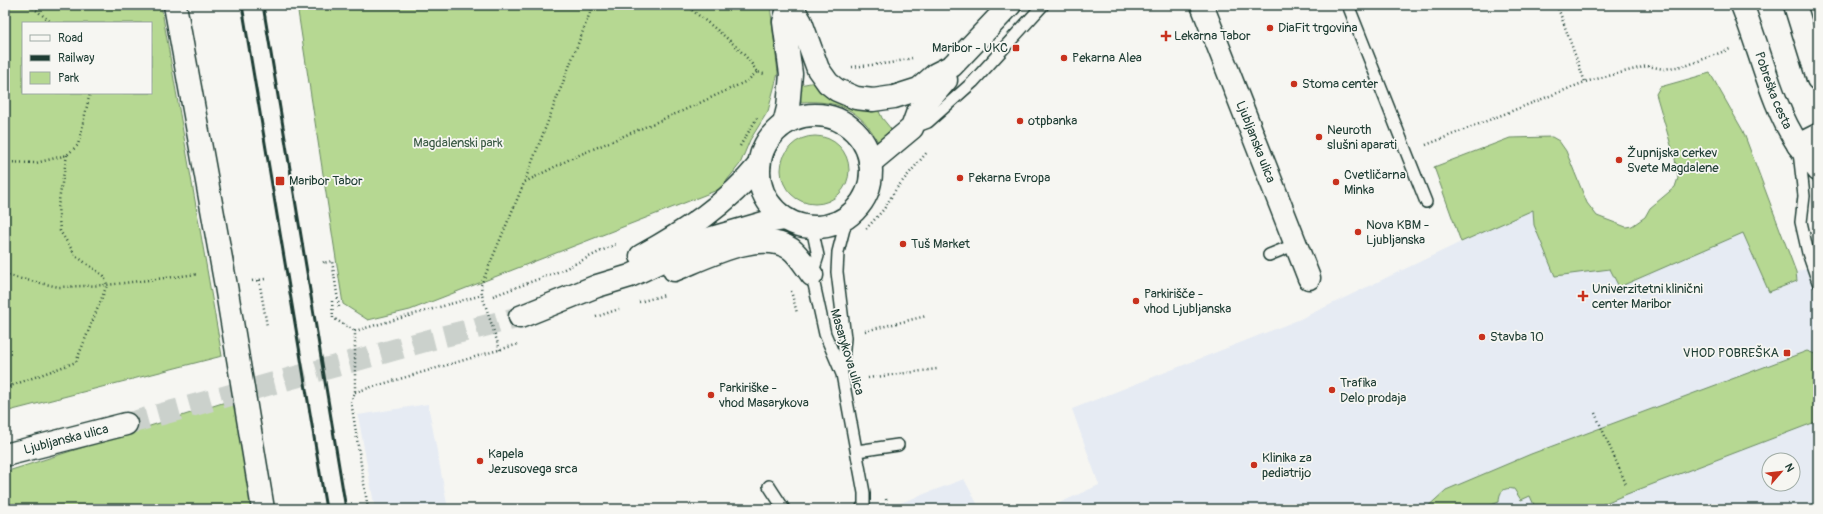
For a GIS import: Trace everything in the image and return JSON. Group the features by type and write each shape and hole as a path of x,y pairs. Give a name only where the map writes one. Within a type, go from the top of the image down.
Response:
{"street":[{"path":"174,5 227,292 263,509"},
{"path":"790,5 801,22 818,69 828,83 837,90 856,98 873,100 905,94 919,89 936,74 952,66 1010,5"},
{"path":"784,124 788,108 791,74 784,22 790,5"},
{"name":"Ljubljanska ulica","path":"1202,5 1309,278"},
{"name":"Pobreška cesta","path":"1742,5 1771,87 1798,146 1818,170"},
{"path":"1794,5 1818,79"},
{"path":"870,163 912,128 917,114 945,82 952,66"},
{"path":"808,115 827,116 841,121 857,135 866,148 870,163 869,184 858,206 847,217 824,226 812,228 800,226 785,219 775,210 766,198 759,176 759,164 766,143 784,124 795,118 808,115"},
{"path":"1798,146 1818,135"},
{"path":"597,286 628,263 674,237 721,204 746,181 759,164"},
{"path":"520,317 597,286 630,276 708,239 767,222 785,219"},
{"path":"597,286 643,281 744,244 773,241 791,250 812,275"},
{"name":"Ljubljanska ulica","path":"5,455 126,424"}],"lane":[{"path":"912,128 928,122 973,82 1043,5"},
{"path":"1348,5 1426,202"},
{"path":"1798,146 1804,196 1801,222 1808,253 1818,282"},
{"path":"842,374 845,338 837,272 838,252 847,217"},
{"name":"Masarykova ulica","path":"812,228 818,256 812,275 825,334 842,374 864,493 864,504 861,509"},
{"path":"1269,255 1296,244"},
{"path":"857,451 898,445"},
{"path":"768,486 784,509"}],"path":[{"path":"30,5 51,22"},
{"path":"500,350 482,295 481,285 524,183 593,5"},
{"path":"686,5 735,47 752,64 757,72 771,76"},
{"path":"1557,5 1585,82"},
{"path":"1407,153 1585,82 1647,66 1664,69 1688,65 1730,49"},
{"path":"845,66 891,63 916,56"},
{"path":"524,183 572,158 680,112 740,84 757,72"},
{"path":"5,162 36,163 68,155 78,145 90,94"},
{"path":"737,152 758,117"},
{"path":"864,230 884,209 896,189 931,147"},
{"path":"5,388 76,362 107,285 104,276 76,256 60,232 58,206 68,155"},
{"path":"493,296 560,271 622,242"},
{"path":"324,262 323,263 332,261 339,307"},
{"path":"5,274 59,287 107,285 198,274 200,281"},
{"path":"259,280 268,326"},
{"path":"789,285 798,317"},
{"path":"634,304 670,293"},
{"path":"332,301 333,318 355,331 482,295"},
{"path":"590,319 620,308"},
{"path":"862,332 926,316"},
{"path":"355,331 355,392 351,401 368,509"},
{"path":"355,392 500,350 522,342"},
{"path":"868,378 937,369"},
{"path":"1596,413 1626,484"}],"shaded area":[{"name":"Univerzitetni klinični center Maribor","path":"1710,73 1743,131 1796,272 1818,265 1818,509 1046,509 1099,485 1072,409 1298,320 1461,242 1434,167 1510,138 1552,137 1559,141 1566,151 1587,203 1598,216 1626,227 1632,226 1645,217 1650,208 1675,187 1678,178 1675,159 1656,94 1660,87"},
{"path":"428,404 448,509 375,509 358,415"},
{"path":"964,479 980,509 896,509 895,505"}],"green space":[{"path":"5,5 161,5 222,356 5,412"},
{"name":"Magdalenski park","path":"297,5 770,5 778,73 768,111 750,140 740,164 720,189 410,310 368,320 343,304"},
{"path":"1710,73 1743,131 1796,272 1797,281 1769,292 1743,233 1619,287 1610,269 1555,276 1534,225 1533,210 1461,242 1434,167 1510,138 1552,137 1559,141 1566,151 1587,203 1597,216 1626,227 1632,226 1645,217 1650,208 1675,187 1678,178 1675,159 1656,94 1660,87"},
{"path":"816,82 878,109 882,118 891,129 878,142 864,122 856,114 847,109 826,103 801,102 799,85"},
{"path":"815,136 828,139 839,146 846,157 849,170 846,183 839,194 828,201 815,204 802,201 791,194 784,183 781,170 784,157 791,146 802,139"},
{"path":"1807,351 1818,355 1818,421 1591,509 1528,509 1534,505 1530,496 1521,500 1514,489 1505,489 1500,495 1499,502 1481,509 1425,509 1446,490 1531,454"},
{"path":"235,399 252,509 5,509 5,472"}],"tunnel":[{"path":"126,424 433,339 520,317"}],"railway":[{"path":"242,5 326,509"},
{"path":"263,5 346,509"}],"place":[{"name":"DiaFit trgovina","path":"1270,28"},
{"name":"Lekarna Tabor","path":"1166,36"},
{"name":"Maribor - UKC","path":"1016,48"},
{"name":"Pekarna Alea","path":"1064,58"},
{"name":"Stoma center","path":"1294,84"},
{"name":"otpbanka","path":"1020,121"},
{"name":"Neuroth slušni aparati","path":"1319,137"},
{"name":"Župnijska cerkev Svete Magdalene","path":"1619,160"},
{"name":"Pekarna Evropa","path":"960,178"},
{"name":"Maribor Tabor","path":"280,181"},
{"name":"Cvetličarna Minka","path":"1336,182"},
{"name":"Nova KBM - Ljubljanska","path":"1358,232"},
{"name":"Tuš Market","path":"903,244"},
{"name":"Univerzitetni klinični center Maribor","path":"1583,296"},
{"name":"Parkirišče - vhod Ljubljanska","path":"1136,301"},
{"name":"Stavba 10","path":"1482,337"},
{"name":"VHOD POBREŠKA","path":"1787,353"},
{"name":"Trafika Delo prodaja","path":"1332,390"},
{"name":"Parkiriške - vhod Masarykova","path":"711,395"},
{"name":"Kapela Jezusovega srca","path":"480,461"},
{"name":"Klinika za pediatrijo","path":"1254,465"}]}
